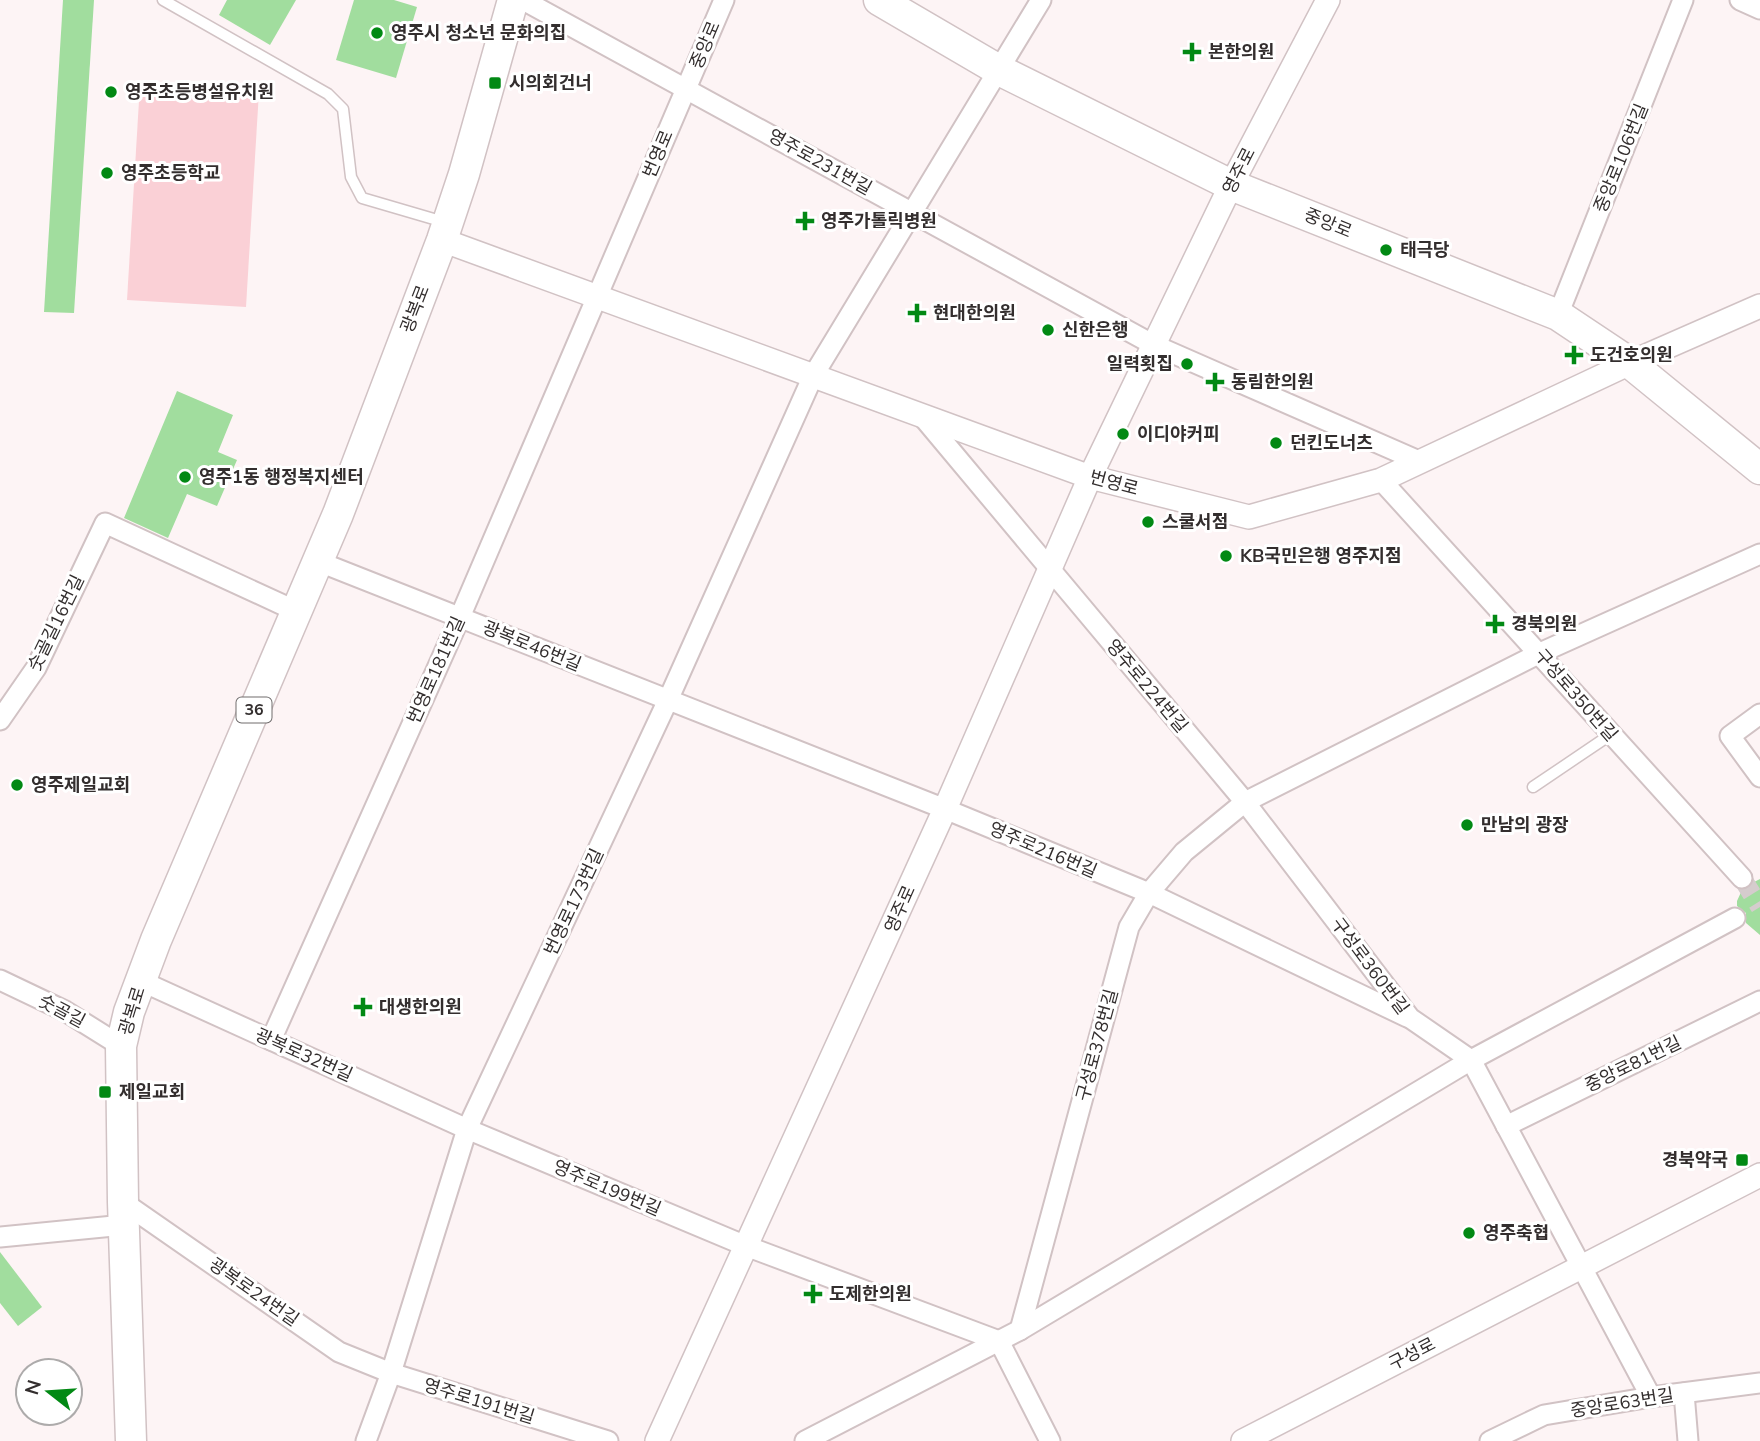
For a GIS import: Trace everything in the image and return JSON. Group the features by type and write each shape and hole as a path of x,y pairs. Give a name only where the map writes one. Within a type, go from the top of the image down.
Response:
{"main road":[{"name":"광복로","path":"131,1441 123,1213 121,1046 128,1012 338,514 445,232 513,0"},
{"name":"중앙로","path":"879,0 997,69 1231,185 1559,315 1630,363 1760,469"}],"street":[{"name":"영주로231번길","path":"523,0 1154,345"},
{"name":"중앙로","path":"686,89 724,0"},
{"path":"813,376 1041,0"},
{"name":"영주로","path":"657,1441 945,809 1090,477 1231,185 1328,0"},
{"name":"중앙로106번길","path":"1559,315 1683,0"},
{"path":"1740,0 1760,9"},
{"name":"번영로","path":"599,297 686,89"},
{"name":"번영로","path":"445,232 599,297 1090,477 1249,517 1381,481 1630,363 1760,306"},
{"name":"번영로181번길","path":"271,1040 599,297"},
{"path":"1154,345 1420,462"},
{"name":"번영로173번길","path":"366,1441 391,1373 467,1129 668,700 813,376"},
{"path":"922,416 1049,569"},
{"name":"구성로350번길","path":"1381,481 1742,878"},
{"name":"숫골길16번길","path":"0,720 36,668 105,523 296,611"},
{"name":"구성로378번길","path":"1020,1330 1129,927 1149,893 1184,852 1245,803 1540,653 1760,554"},
{"name":"광복로46번길","path":"317,561 668,700"},
{"name":"영주로224번길","path":"1049,569 1245,803"},
{"name":"영주로216번길","path":"668,700 1149,893 1410,1018"},
{"path":"1760,714 1730,736 1760,778"},
{"name":"구성로360번길","path":"1245,803 1410,1018 1471,1060 1581,1267"},
{"path":"805,1441 1020,1330 1471,1060 1735,918"},
{"name":"숫골길","path":"0,980 65,1011 121,1046"},
{"name":"광복로32번길","path":"141,981 467,1129"},
{"name":"중앙로81번길","path":"1506,1126 1760,1002"},
{"name":"영주로199번길","path":"467,1129 747,1246"},
{"name":"구성로","path":"1243,1441 1760,1175"},
{"path":"0,1237 123,1213"},
{"name":"광복로24번길","path":"123,1213 339,1352 391,1373"},
{"path":"747,1246 999,1341 1050,1441"},
{"path":"1581,1267 1651,1397"},
{"name":"영주로191번길","path":"391,1373 608,1441"},
{"name":"중앙로63번길","path":"1490,1441 1544,1415 1651,1397 1760,1383"},
{"path":"1684,1393 1688,1441"}],"lane":[{"path":"163,0 328,94 343,109 351,177 362,198 445,232"},
{"path":"1532,787 1610,735"}],"shaded area":[{"path":"140,84 259,91 246,307 127,300"}],"building":[{"path":"63,0 94,0 74,313 44,312"},
{"path":"227,0 296,0 270,45 219,15"},
{"name":"영주시 청소년 문화의집","path":"354,0 394,0 417,7 396,78 336,60"},
{"name":"영주1동 행정복지센터","path":"177,391 233,415 218,452 237,460 217,506 187,494 168,538 124,518"},
{"path":"1760,879 1760,935 1746,923 1746,913 1737,906 1737,901 1742,890"},
{"path":"0,1252 42,1307 18,1326 0,1303"}],"tunnel":[{"path":"1742,878 1760,907"}],"place":[{"name":"영주시 청소년 문화의집","path":"377,33"},
{"name":"본한의원","path":"1192,52"},
{"name":"시의회건너","path":"495,83"},
{"name":"영주초등병설유치원","path":"111,92"},
{"name":"영주초등학교","path":"107,173"},
{"name":"영주가톨릭병원","path":"805,221"},
{"name":"태극당","path":"1386,250"},
{"name":"현대한의원","path":"917,313"},
{"name":"신한은행","path":"1048,330"},
{"name":"도건호의원","path":"1574,355"},
{"name":"일력횟집","path":"1187,364"},
{"name":"동림한의원","path":"1215,382"},
{"name":"이디야커피","path":"1123,434"},
{"name":"던킨도너츠","path":"1276,443"},
{"name":"영주1동 행정복지센터","path":"185,477"},
{"name":"스쿨서점","path":"1148,522"},
{"name":"KB국민은행 영주지점","path":"1226,556"},
{"name":"경북의원","path":"1495,624"},
{"name":"영주제일교회","path":"17,785"},
{"name":"만남의 광장","path":"1467,825"},
{"name":"대생한의원","path":"363,1007"},
{"name":"제일교회","path":"105,1092"},
{"name":"경북약국","path":"1742,1160"},
{"name":"영주축협","path":"1469,1233"},
{"name":"도제한의원","path":"813,1294"}]}
